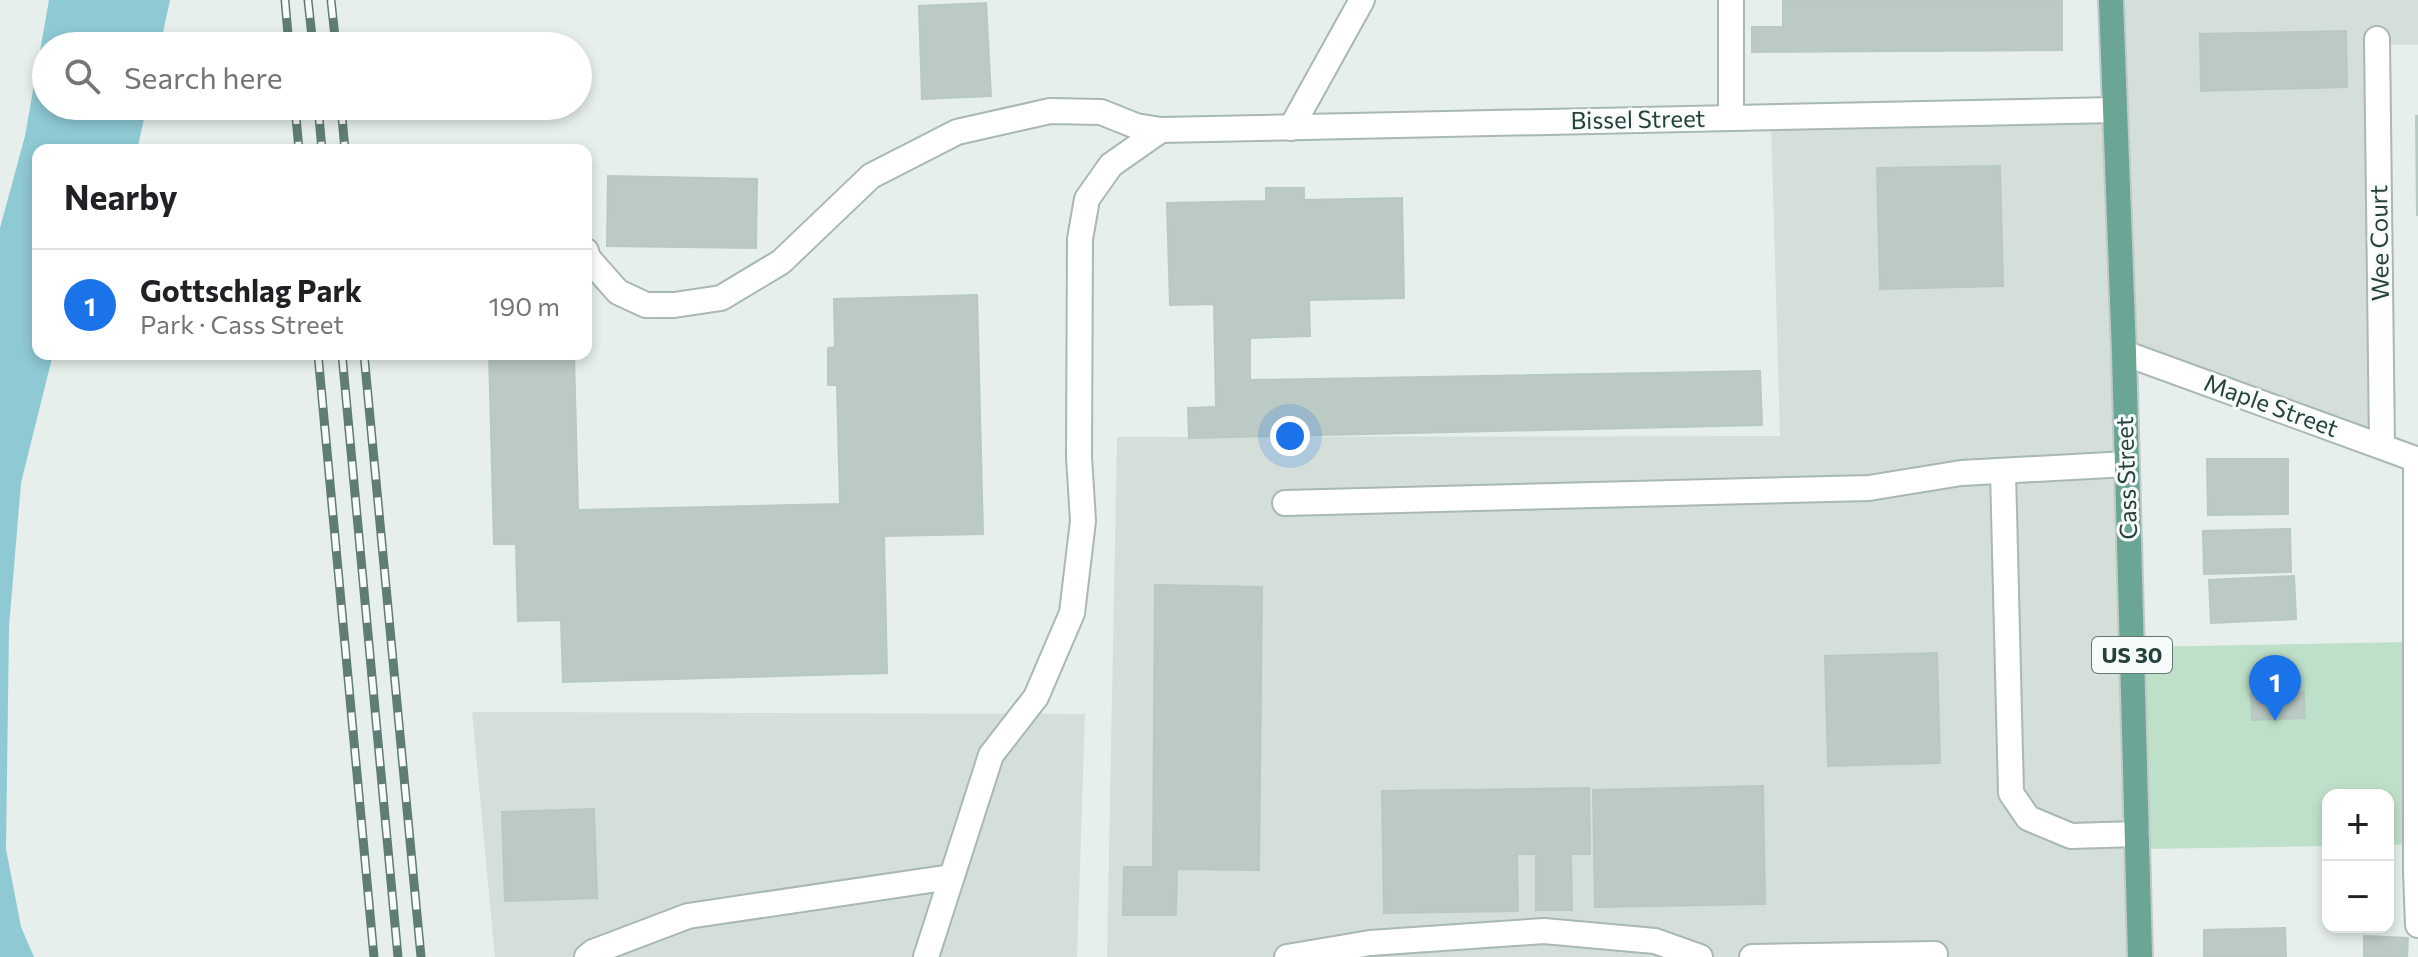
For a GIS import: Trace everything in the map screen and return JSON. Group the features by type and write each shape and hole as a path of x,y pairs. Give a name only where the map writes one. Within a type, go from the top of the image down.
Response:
{"main road":[{"name":"Cass Street","path":"2111,0 2140,957"}],"street":[{"path":"1291,128 1362,0"},
{"path":"1731,0 1731,118"},
{"name":"Wee Court","path":"2377,39 2382,446"},
{"name":"Bissel Street","path":"592,263 618,292 646,305 674,305 721,298 781,262 871,176 957,132 1050,111 1101,112 1136,126 1161,130 2114,110"},
{"path":"926,957 991,755 1036,697 1072,613 1083,521 1079,457 1080,239 1087,199 1111,165 1161,130"},
{"name":"Maple Street","path":"2124,353 2417,459"},
{"path":"2417,459 2418,925"},
{"path":"1285,503 1869,488 1961,473 2127,464"},
{"path":"2003,471 2011,793 2028,818 2071,836 2137,834"},
{"path":"587,957 688,916 951,877"},
{"path":"1287,957 1370,943 1544,931 1655,941 1700,957"},
{"path":"1752,957 1938,956"}],"shaded area":[{"path":"2115,0 2418,0 2418,45 2372,45 2378,441 2128,351"},
{"path":"2110,114 2131,957 1107,957 1117,437 1780,436 1771,122"},
{"path":"472,712 1085,714 1077,957 495,957"}],"green space":[{"path":"2409,642 2410,844 2394,845 2394,789 2322,789 2322,846 2143,849 2138,647"}],"water":[{"path":"49,0 170,0 163,32 43,32"},
{"path":"32,96 32,120 144,120 138,144 32,144 32,360 52,360 21,483 9,627 6,849 21,927 34,957 0,957 0,228 25,136"}],"building":[{"path":"1783,0 2062,0 2062,50 1752,52 1752,27 1783,27"},
{"path":"986,3 991,96 922,99 919,6"},
{"path":"2346,31 2347,87 2201,91 2200,34"},
{"path":"2418,116 2418,215 2417,215"},
{"path":"2000,166 2003,286 1880,289 1877,168"},
{"path":"608,176 757,179 756,248 607,246"},
{"path":"1266,188 1304,188 1304,200 1402,198 1404,298 1309,300 1310,336 1250,338 1250,380 1760,371 1762,425 1189,438 1188,408 1216,407 1214,304 1170,305 1167,203 1266,201"},
{"path":"977,295 983,534 884,536 887,673 563,682 561,620 518,621 516,544 494,544 489,360 574,360 578,510 840,504 837,385 828,385 828,348 835,347 834,299"},
{"path":"2207,459 2288,459 2288,514 2208,515"},
{"path":"2290,529 2291,572 2204,574 2203,531"},
{"path":"2294,576 2296,619 2211,623 2209,580"},
{"path":"1155,585 1262,587 1259,870 1177,869 1176,915 1123,915 1124,867 1153,867"},
{"path":"1937,653 1940,763 1828,766 1825,656"},
{"path":"2304,692 2305,718 2252,720 2251,694"},
{"path":"1763,786 1765,904 1595,907 1593,790"},
{"path":"1589,788 1590,854 1571,854 1572,910 1536,910 1536,854 1517,854 1518,911 1384,913 1382,791"},
{"path":"594,809 597,898 505,901 502,812"},
{"path":"2285,928 2286,957 2204,957 2204,930"},
{"path":"2364,936 2408,938 2407,957 2364,957"}],"railway":[{"path":"285,0 288,32"},
{"path":"308,0 311,32"},
{"path":"331,0 334,32"},
{"path":"296,120 298,144"},
{"path":"319,120 321,144"},
{"path":"342,120 344,144"},
{"path":"319,360 374,957"},
{"path":"343,360 398,957"},
{"path":"365,360 421,957"}],"place":[{"name":"Gottschlag Park","path":"2275,721"}]}
